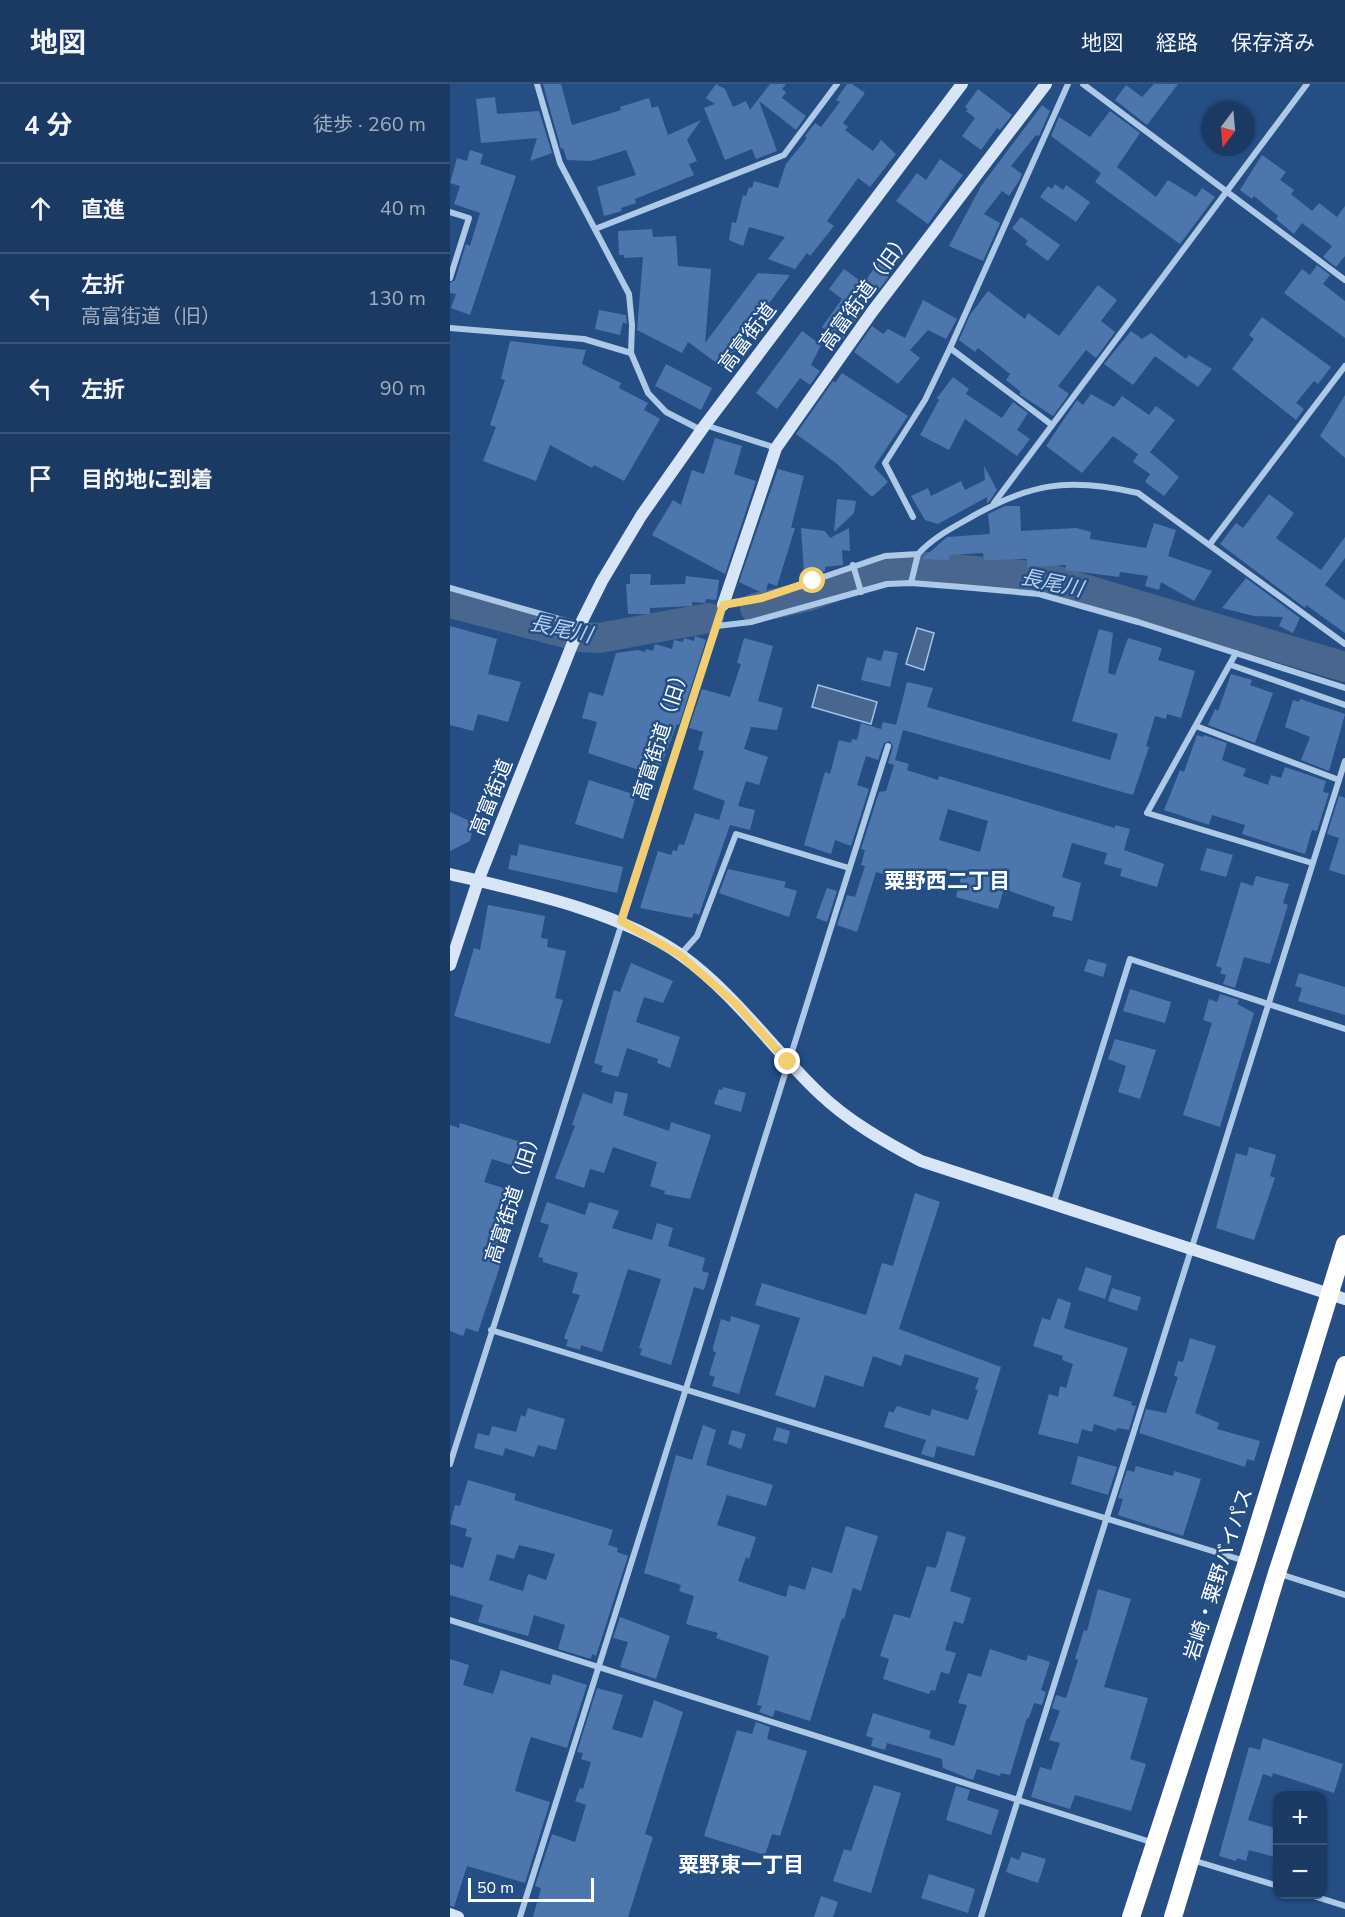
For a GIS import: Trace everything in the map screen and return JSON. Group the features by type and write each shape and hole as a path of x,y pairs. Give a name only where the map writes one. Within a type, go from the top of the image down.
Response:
{"highway":[{"name":"岩崎・粟野バイパス","path":"1131,1917 1247,1562 1337,1297 1345,1244"},
{"path":"1173,1917 1277,1573 1345,1365"}],"street":[{"path":"537,84 560,163 629,294 632,325 630,353 648,393 666,412 703,428 776,448"},
{"path":"595,229 784,155 837,84"},
{"name":"高富街道","path":"450,965 478,881 580,625 641,516 703,428 962,84"},
{"name":"高富街道（旧）","path":"450,1464 621,921 776,448 872,312 1046,84"},
{"path":"913,518 885,463 925,400 1068,84"},
{"path":"1083,84 1345,280"},
{"path":"994,504 1306,84"},
{"path":"450,212 469,218 450,278"},
{"path":"450,328 584,339 630,353"},
{"path":"950,348 1052,424"},
{"path":"1210,544 1345,366"},
{"path":"912,580 917,557 931,541 994,504 1025,490 1060,483 1106,485 1138,493 1345,644"},
{"path":"723,605 762,598 885,556 917,557"},
{"path":"854,568 861,589"},
{"path":"717,626 751,622 861,589 912,580 1039,594 1345,688"},
{"path":"450,588 580,625"},
{"path":"1236,653 1147,813 1312,863"},
{"path":"1231,665 1345,705"},
{"path":"1196,726 1339,780"},
{"path":"520,1917 888,746"},
{"path":"981,1917 1345,761"},
{"path":"680,955 696,936 736,834 849,868"},
{"path":"450,874 621,921 680,955 735,1003 821,1095 876,1136 921,1161 1337,1297"},
{"path":"1052,1205 1130,959 1345,1029"},
{"path":"491,1330 686,1387 1247,1562"},
{"path":"1277,1573 1345,1595"},
{"path":"450,1620 1155,1843"},
{"path":"1192,1860 1273,1884"},
{"path":"1323,1899 1345,1906"},
{"path":"450,1914 458,1917"}],"water":[{"path":"917,628 934,633 924,670 906,664"},
{"path":"818,685 877,702 871,724 812,707"}],"building":[{"path":"543,84 561,84 572,125 621,110 620,107 649,98 652,108 658,106 668,135 701,120 687,140 697,161 689,164 694,175 635,199 636,203 621,208 622,211 604,216 597,187 636,175 626,150 591,161 567,160 563,148 561,149"},
{"path":"716,84 725,89 733,107 746,101 750,110 770,84 786,84 782,89 786,92 782,98 806,116 796,130 759,101 777,151 756,159 752,149 725,160 704,108 715,104 706,98"},
{"path":"847,84 852,84 865,93 843,123 848,127 845,130 873,151 881,140 896,154 870,187 858,178 827,221 834,226 810,256 807,253 795,269 768,259 785,237 749,227 743,246 729,240 732,222 736,223 743,195 746,196 749,187 752,188 754,181 778,188 786,164 807,138 805,136 815,123 821,127 840,102 836,100"},
{"path":"1154,84 1178,84 1147,125 1115,100 1126,85 1142,97"},
{"path":"978,89 1012,115 1000,130 997,128 981,150 962,136 975,118 966,111 968,109 965,107"},
{"path":"495,97 497,114 539,111 552,153 530,161 537,138 481,143 476,99"},
{"path":"1042,105 1050,111 1039,136 1036,135 1011,166 1022,174 1019,181 1009,196 1002,191 984,214 1000,223 983,261 949,246 981,186"},
{"path":"1110,111 1140,133 1117,167 1156,197 1168,180 1196,197 1202,188 1215,197 1180,244 1095,182 1101,173 1051,136 1059,117 1090,137"},
{"path":"470,150 483,154 480,164 516,176 470,315 451,308 456,294 450,293 450,283 455,280 466,244 470,246 480,213 454,204 460,186 450,183 457,158 467,161"},
{"path":"1262,155 1286,172 1280,180 1294,190 1291,194 1312,211 1319,203 1337,217 1345,206 1345,256 1336,267 1323,257 1332,246 1302,223 1294,234 1276,219 1278,216 1254,196 1252,199 1240,190"},
{"path":"940,159 963,175 928,224 896,201 917,173 926,180"},
{"path":"1055,184 1063,190 1066,185 1090,202 1076,222 1040,197 1048,186 1052,189"},
{"path":"1021,217 1060,245 1048,261 1025,244 1028,241 1012,228"},
{"path":"652,229 653,237 676,236 678,266 711,269 705,343 758,273 790,275 744,337 750,342 740,355 734,351 722,367 688,342 682,353 637,330 643,257 624,258 624,255 619,255 618,231"},
{"path":"881,259 894,269 878,291 865,281"},
{"path":"1317,265 1330,275 1323,284 1345,301 1345,338 1284,293 1302,269 1310,275"},
{"path":"844,269 871,289 856,309 861,313 841,342 822,327 842,299 829,289"},
{"path":"1098,285 1117,300 1101,321 1115,332 1096,358 1086,350 1058,386 1069,394 1053,416 1019,394 1021,392 1006,380 1010,374 978,348 975,352 959,340 970,315 988,291 1025,319 1028,313 1059,336"},
{"path":"923,300 957,319 946,339 928,330 910,350 920,358 898,384 854,352 872,326 883,334 888,329 905,338"},
{"path":"599,310 626,315 627,324 623,322 620,335 595,329"},
{"path":"1262,317 1331,367 1318,384 1314,381 1296,403 1304,409 1296,420 1232,369 1254,339 1249,335"},
{"path":"802,331 821,345 811,365 820,371 810,385 800,378 777,409 756,393"},
{"path":"1131,331 1142,339 1151,333 1186,359 1189,355 1212,369 1198,387 1155,356 1133,385 1104,364"},
{"path":"510,341 586,350 582,364 621,383 619,388 648,403 644,410 660,419 624,481 594,465 592,468 550,445 536,481 483,461 496,427 490,425 505,380 501,379"},
{"path":"666,364 712,388 701,410 655,386"},
{"path":"842,373 908,416 874,467 888,482 872,497 836,463 796,434 833,381 835,383"},
{"path":"953,377 969,389 966,394 1002,418 1013,402 1028,413 1017,430 1030,439 1017,456 965,419 949,450 920,435 939,400 937,398"},
{"path":"1091,394 1114,407 1122,396 1149,415 1156,406 1175,420 1150,452 1179,477 1164,496 1145,482 1150,474 1133,462 1138,454 1113,436 1082,473 1046,446 1077,400 1083,405"},
{"path":"1345,395 1345,458 1320,436"},
{"path":"715,438 742,446 734,474 756,481 725,574 652,535 673,500 681,505 692,470 704,474"},
{"path":"984,466 997,490 989,502 987,503 987,497 938,524 925,520 911,496 928,488 931,496 961,481 965,490 985,480"},
{"path":"778,469 804,476 791,528 795,528 777,586 768,583 766,591 762,593 739,582"},
{"path":"1269,494 1294,513 1276,538 1321,570 1345,537 1345,558 1325,585 1345,600 1345,633 1306,605 1305,608 1220,544 1236,523 1243,528"},
{"path":"837,499 856,501 854,513 834,532"},
{"path":"1005,506 1020,506 1021,531 1076,528 1091,532 1090,539 1146,548 1154,523 1176,530 1168,556 1212,571 1194,601 1161,582 1159,590 1145,586 1148,576 1120,572 1119,577 1065,570 1066,565 1027,567 1027,559 984,560 983,553 949,555 949,560 922,559 947,537 990,534 988,514"},
{"path":"801,528 825,531 830,538 849,528 850,551 842,550 843,565 825,567 825,571 820,573 804,574"},
{"path":"630,574 651,574 650,585 685,584 686,576 719,580 716,600 706,599 705,603 692,602 692,606 650,608 650,614 628,614 626,584 630,584"},
{"path":"1246,578 1300,618 1293,633 1279,626 1283,617 1254,616 1222,608"},
{"path":"450,626 497,639 488,674 521,682 508,722 478,714 473,731 450,725"},
{"path":"1099,629 1113,633 1108,673 1115,675 1128,638 1162,648 1158,660 1195,671 1181,718 1167,714 1166,719 1155,716 1146,746 1149,747 1133,795 903,730 895,760 909,764 907,770 938,780 939,776 1115,828 1115,825 1130,829 1124,850 1164,864 1157,887 1120,876 1122,869 1104,864 1107,853 1072,843 1062,877 1081,883 1072,921 1052,916 1055,907 1004,889 998,909 956,897 961,877 936,870 930,889 876,872 857,932 837,925 847,895 855,897 865,866 861,865 865,850 861,849 879,792 886,791 894,765 888,763 893,747 890,741 884,743 878,760 866,756 857,785 869,789 851,846 835,840 831,854 804,845 825,772 830,774 839,740 851,743 852,739 857,740 861,723 881,729 883,722 896,725 907,682 933,688 927,707 1110,760 1118,734 1072,721","holes":["948,809 988,821 980,852 939,840"]},
{"path":"695,636 706,640 679,725 677,724 657,776 588,753 597,722 582,718 589,692 603,696 616,653 638,650 645,652 646,649 653,651 655,644 672,649 674,640 683,642 684,638 694,641"},
{"path":"744,638 773,646 758,701 783,708 777,730 751,727 744,749 768,757 759,785 746,781 738,806 755,810 750,830 730,825 699,915 694,913 692,918 640,908 658,851 671,855 673,850 677,851 679,844 684,845 695,813 719,820 725,801 693,789 704,751 698,750 703,732 689,728 702,689 730,697 741,664 737,663"},
{"path":"884,650 898,653 890,687 861,680 867,657 881,661"},
{"path":"1231,674 1252,680 1250,685 1273,693 1255,743 1208,725 1215,709 1218,711"},
{"path":"1300,699 1345,714 1329,771 1301,760 1310,737 1285,727 1293,700 1299,702"},
{"path":"1197,735 1203,737 1204,735 1227,743 1222,760 1246,769 1243,776 1268,785 1271,775 1281,778 1285,767 1326,781 1323,792 1329,793 1317,831 1312,830 1305,854 1242,834 1245,825 1212,815 1209,825 1164,810 1180,770 1184,772"},
{"path":"589,780 636,795 623,839 575,824"},
{"path":"1339,796 1345,798 1345,875 1329,870 1339,838 1327,834"},
{"path":"450,812 474,823 470,841 450,851"},
{"path":"519,844 623,867 617,893 508,869 511,855 517,856"},
{"path":"1207,848 1233,855 1226,877 1200,870"},
{"path":"728,869 786,882 784,887 797,891 789,917 719,893"},
{"path":"1256,876 1289,884 1283,903 1288,905 1270,964 1244,957 1235,988 1223,984 1226,975 1220,973 1222,968 1216,966 1241,882 1253,886"},
{"path":"827,888 837,891 827,922 816,918"},
{"path":"488,905 545,916 541,938 548,939 547,947 566,951 555,998 563,1000 550,1044 454,1016 474,948 480,950"},
{"path":"1088,959 1107,964 1103,977 1084,971"},
{"path":"631,963 673,981 663,1003 644,997 636,1022 680,1037 670,1068 657,1063 658,1059 627,1048 618,1077 601,1072 603,1066 594,1063 614,990 620,992"},
{"path":"1299,973 1345,987 1345,1015 1298,1001 1302,988 1295,986"},
{"path":"1130,989 1171,1002 1165,1023 1123,1011"},
{"path":"1220,994 1239,1000 1237,1004 1254,1013 1220,1127 1183,1115 1212,1023 1203,1020 1209,999 1217,1002"},
{"path":"1115,1039 1156,1050 1140,1099 1118,1092 1126,1066 1108,1059"},
{"path":"723,1087 746,1093 741,1112 714,1104 719,1089 722,1090"},
{"path":"615,1091 628,1094 623,1115 669,1131 671,1122 711,1135 690,1199 664,1194 665,1191 650,1186 657,1162 613,1147 604,1173 590,1169 584,1188 555,1178 575,1126 572,1125 583,1093 612,1104"},
{"path":"460,1123 527,1144 520,1168 492,1159 484,1182 510,1190 504,1217 510,1219 499,1257 503,1257 478,1332 466,1328 463,1336 450,1331 450,1125 459,1128"},
{"path":"1249,1147 1276,1155 1270,1176 1275,1178 1254,1240 1216,1228 1236,1153 1247,1156"},
{"path":"915,1193 940,1202 899,1329 1001,1367 974,1456 937,1446 934,1458 921,1454 926,1440 884,1427 889,1411 893,1413 897,1406 930,1416 932,1409 968,1420 978,1390 975,1389 979,1378 905,1354 901,1366 873,1356 863,1387 825,1375 815,1408 775,1395 800,1318 755,1305 762,1283 866,1315 882,1263 893,1266"},
{"path":"547,1202 585,1215 589,1202 619,1211 612,1228 652,1240 657,1223 673,1228 668,1246 705,1258 702,1271 709,1273 704,1290 694,1287 671,1365 640,1355 642,1349 639,1348 661,1279 628,1269 602,1352 581,1345 580,1350 566,1346 568,1340 564,1338 580,1295 572,1293 578,1273 543,1262 543,1258 538,1257 549,1225 540,1222"},
{"path":"1086,1267 1112,1276 1105,1299 1078,1290"},
{"path":"1112,1288 1141,1297 1137,1311 1108,1301"},
{"path":"1058,1298 1071,1303 1064,1328 1128,1348 1113,1396 1132,1402 1131,1405 1136,1406 1129,1430 1117,1428 1116,1431 1094,1424 1092,1432 1082,1429 1078,1444 1038,1434 1049,1394 1058,1397 1060,1386 1066,1388 1073,1364 1062,1360 1063,1356 1033,1346 1042,1318 1050,1320"},
{"path":"731,1316 760,1325 739,1394 712,1386 715,1377 709,1375 716,1352 713,1351 713,1347 721,1319 730,1322"},
{"path":"1190,1338 1216,1346 1195,1413 1219,1423 1217,1429 1260,1441 1254,1461 1247,1459 1245,1467 1139,1433 1146,1409 1166,1413 1178,1377 1174,1376 1178,1361 1183,1362"},
{"path":"528,1408 565,1419 556,1450 538,1445 534,1457 505,1448 503,1456 474,1448 478,1433 489,1436 492,1426 516,1432 521,1415 525,1417"},
{"path":"703,1425 716,1430 706,1465 773,1485 766,1506 727,1495 717,1525 756,1537 749,1559 746,1557 738,1581 786,1597 789,1585 805,1590 812,1567 832,1573 846,1526 878,1536 861,1591 853,1588 810,1721 775,1710 773,1717 759,1712 762,1706 757,1705 769,1656 716,1638 718,1633 686,1624 694,1596 679,1591 681,1585 644,1573 676,1455 692,1460"},
{"path":"777,1427 790,1431 787,1444 773,1440"},
{"path":"732,1430 746,1434 741,1449 728,1444"},
{"path":"1078,1456 1117,1467 1108,1495 1071,1484"},
{"path":"1136,1466 1173,1476 1174,1471 1201,1479 1183,1536 1118,1515 1123,1499 1118,1498 1127,1470 1134,1472"},
{"path":"468,1480 516,1494 514,1500 613,1530 608,1545 618,1548 617,1552 628,1556 596,1656 592,1654 591,1659 558,1649 565,1625 534,1615 528,1636 478,1622 483,1605 450,1595 450,1564 463,1568 472,1538 465,1536 467,1529 450,1524 455,1505 460,1506","holes":["519,1545 555,1554 546,1580 528,1574 523,1591 489,1580 497,1554 514,1559"]},
{"path":"947,1531 966,1537 950,1591 971,1598 963,1624 954,1621 945,1650 956,1653 949,1674 941,1672 935,1691 931,1690 929,1694 883,1679 889,1659 880,1656 894,1614 910,1618 927,1566 935,1568 937,1565"},
{"path":"1098,1589 1131,1599 1104,1687 1148,1698 1130,1759 1146,1764 1131,1811 1075,1795 1070,1809 1031,1797 1040,1767 1051,1770 1060,1743 1049,1740 1060,1711 1052,1708 1056,1695 1066,1698 1078,1660 1075,1659 1084,1630 1087,1631"},
{"path":"620,1617 670,1636 656,1679 620,1667 628,1642 613,1638"},
{"path":"990,1649 1026,1661 1028,1655 1050,1662 1041,1690 1046,1692 1042,1705 1034,1703 1029,1718 1027,1718 1010,1775 1001,1773 1000,1776 977,1769 973,1780 943,1768 942,1759 887,1743 885,1750 871,1746 873,1738 866,1736 873,1713 931,1731 929,1738 954,1746 967,1705 958,1703 968,1673 981,1677"},
{"path":"450,1659 469,1665 463,1685 493,1694 501,1670 550,1685 553,1674 587,1685 567,1748 531,1737 525,1755 515,1791 550,1802 525,1883 467,1866 454,1907 450,1906"},
{"path":"597,1688 623,1695 612,1729 642,1738 654,1700 683,1712 645,1834 653,1837 628,1917 533,1917 541,1888 535,1886 552,1834 575,1842 586,1805 575,1801 580,1788 583,1789 591,1762 581,1759 583,1753 577,1752"},
{"path":"756,1722 770,1727 767,1739 807,1751 780,1836 772,1834 765,1855 704,1836 737,1730 752,1734"},
{"path":"1263,1738 1343,1764 1334,1793 1273,1773 1272,1777 1263,1774 1248,1820 1273,1828 1273,1857 1249,1850 1246,1861 1237,1858 1236,1861 1219,1856 1249,1747 1260,1750"},
{"path":"874,1785 901,1793 871,1893 833,1881 844,1849 851,1851"},
{"path":"956,1786 970,1790 967,1800 999,1810 991,1835 946,1820"},
{"path":"1022,1852 1046,1859 1038,1883 1006,1872 1011,1857 1019,1860"},
{"path":"929,1874 975,1889 968,1913 921,1898"},
{"path":"821,1896 838,1902 833,1917 814,1917"}],"waterway":[{"name":"長尾川","path":"755,608 809,596 879,570 930,567 1044,577 1345,667"},
{"name":"長尾川","path":"450,603 581,637 599,638 709,618"}],"district":[{"name":"粟野西二丁目","path":"947,881"},
{"name":"粟野東一丁目","path":"741,1865"}],"route":[{"path":"788,1062 735,1003 680,955 621,921 723,605 762,598 813,581"}]}
